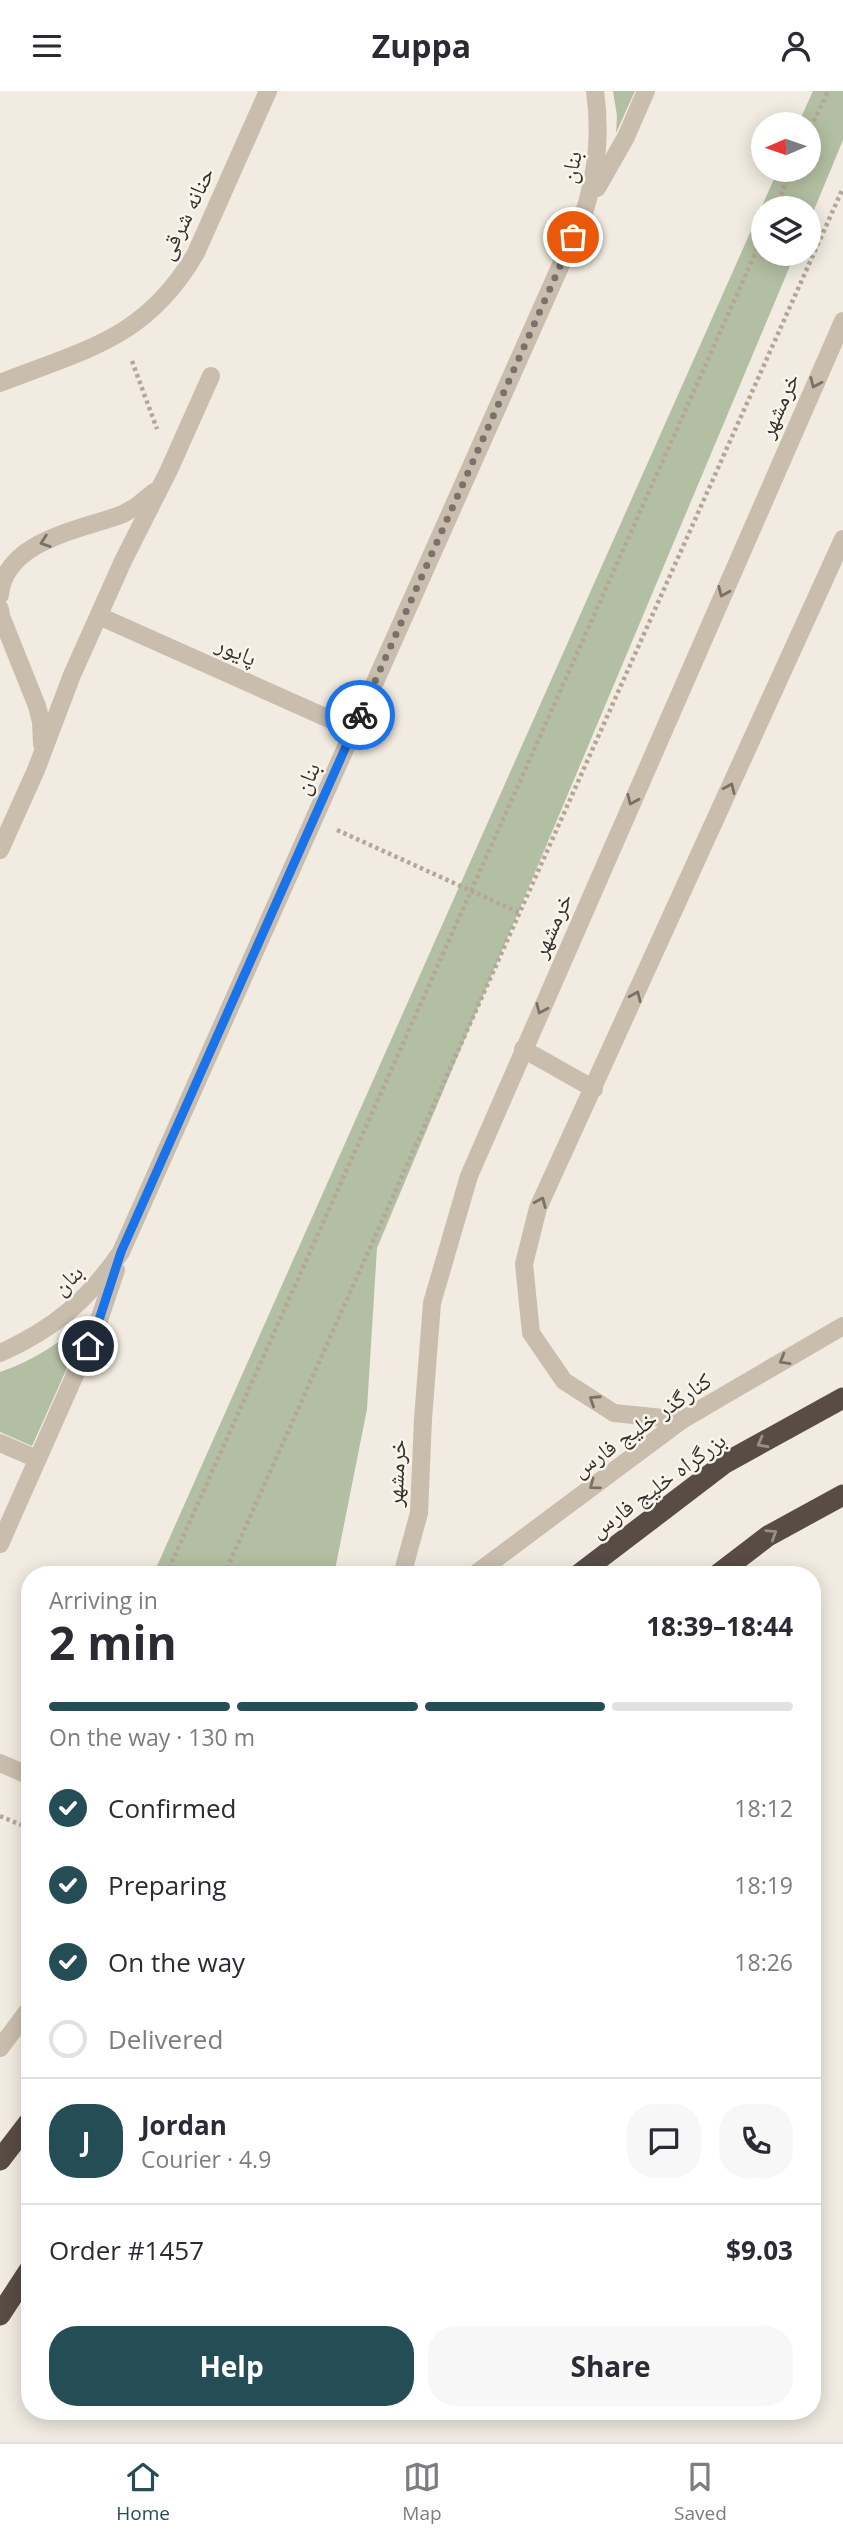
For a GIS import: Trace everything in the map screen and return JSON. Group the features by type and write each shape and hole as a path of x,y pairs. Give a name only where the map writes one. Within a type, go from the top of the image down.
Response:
{"highway":[{"name":"بزرگراه خلیج فارس","path":"590,1566 725,1463 843,1398"},
{"path":"729,1566 768,1536 843,1495"},
{"path":"0,2160 21,2133"},
{"path":"0,2315 21,2283"}],"street":[{"name":"حنانه شرقی","path":"0,383 99,345 139,322 156,307 185,272 196,253 268,91"},
{"name":"بنان","path":"0,1353 29,1340 80,1303 102,1280 121,1252 584,213 594,181 599,149 599,117 595,91"},
{"path":"584,213 626,137 646,91"},
{"name":"خرمشهر","path":"404,1566 419,1513 432,1303 469,1176 843,321"},
{"path":"0,850 72,675 211,376"},
{"path":"0,595 5,576 12,564 32,546 110,519 137,506 161,484"},
{"path":"110,519 124,537 126,551 123,561"},
{"path":"682,1420 614,1413 564,1381 531,1333 524,1264 538,1208 843,539"},
{"path":"0,609 41,722 41,755"},
{"name":"پایور","path":"99,616 354,730"},
{"path":"32,693 55,691 66,684 72,675"},
{"path":"523,1049 594,1089"},
{"path":"0,1543 98,1323 121,1252"},
{"name":"کنارگذر خلیج فارس","path":"486,1566 682,1420 843,1326"},
{"path":"0,1443 37,1459"},
{"path":"0,1763 21,1772"},
{"path":"0,2048 21,2020"}],"path":[{"path":"818,112 828,91"},
{"path":"228,1566 843,188"},
{"path":"170,1566 751,263"},
{"path":"132,361 160,435"},
{"path":"337,830 520,913"},
{"path":"0,1816 20,1825"}],"green space":[{"path":"613,91 635,91 616,133 617,116"},
{"path":"813,91 843,91 843,140 820,196 766,196 773,182 821,182 821,112 803,112"},
{"path":"751,231 751,266 790,266 377,1248 367,1409 336,1566 157,1566"},
{"path":"89,1319 32,1446 0,1432 0,1372 47,1350"}],"way so far":[{"path":"360,715 573,237"}],"route":[{"path":"88,1346 121,1252 360,715"}]}
